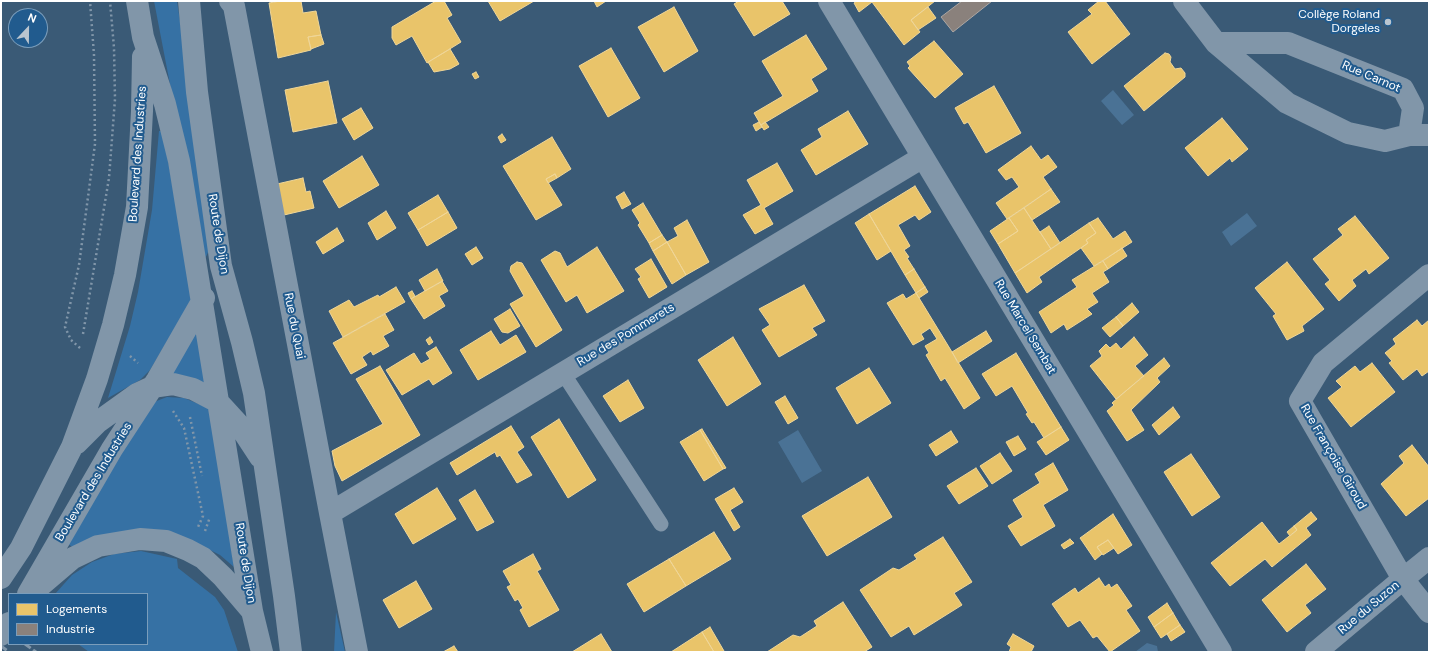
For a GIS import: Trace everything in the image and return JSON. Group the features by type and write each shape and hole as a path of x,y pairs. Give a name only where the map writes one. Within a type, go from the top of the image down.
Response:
{"street":[{"name":"Route de Dijon","path":"137,1 143,38 165,104 179,161 252,611 262,652"},
{"name":"Route de Dijon","path":"189,1 197,92 221,266 242,342 254,393 291,652"},
{"name":"Rue du Quai","path":"230,1 234,6 330,513 358,652"},
{"name":"Rue Marcel Sembat","path":"829,1 1221,652"},
{"name":"Rue Carnot","path":"1184,1 1216,43 1287,103 1348,133 1385,141 1419,135 1413,108 1403,89 1288,43 1216,43"},
{"name":"Boulevard des Industries","path":"1,578 21,548 72,447 97,379 125,276 137,207 142,111 143,38"},
{"name":"Rue des Pommerets","path":"330,513 923,157"},
{"name":"Boulevard des Industries","path":"29,593 112,449 154,384 221,266"},
{"name":"Rue Françoise Giroud","path":"1403,579 1300,401 1322,364 1429,275"},
{"name":"Route de Dijon","path":"72,447 116,407 154,384 173,384 193,389 218,402 239,424 264,463"},
{"name":"Boulevard des Industries","path":"33,593 43,582 73,558 98,546 140,539 166,541 203,558 223,577 252,611"},
{"path":"1429,558 1403,579 1429,612"},
{"name":"Rue du Suzon","path":"1316,652 1403,579"},
{"path":"1,635 8,624"}],"lane":[{"path":"563,373 661,524"}],"path":[{"path":"110,1 114,48 115,99 109,178 82,333 90,342 131,356 154,384"},
{"path":"188,415 191,419 203,481"},
{"path":"196,554 210,518 208,511"}],"shaded area":[{"path":"154,1 177,1 191,95 209,250 204,261"},
{"path":"1113,90 1134,115 1122,125 1101,101"},
{"path":"159,131 162,131 164,136 192,299 150,370 140,380 108,398 130,326 138,292 152,210"},
{"path":"1247,213 1257,226 1231,246 1222,232"},
{"path":"197,329 207,383 169,377"},
{"path":"167,397 184,398 211,409 234,567 220,555 186,538 74,548 65,542 154,402"},
{"path":"798,430 822,471 802,483 778,442"},
{"path":"141,551 177,559 178,568 215,597 224,610 238,652 89,652 79,645 148,645 148,593 56,593 72,575 92,562 114,554"},
{"path":"336,612 345,652 334,652"},
{"path":"1147,643 1157,646 1158,652 1135,652"}],"building: Logements":[{"path":"280,1 301,1 303,13 316,11 321,35 308,37 311,50 278,58 269,3"},
{"path":"436,1 444,1 452,15 447,18 461,42 427,63 412,36 396,45 392,38 392,27"},
{"path":"488,1 534,1 500,21"},
{"path":"594,1 606,1 597,7"},
{"path":"739,1 782,1 790,14 754,36 734,4"},
{"path":"857,1 935,1 911,20 920,32 904,45 872,2 859,12 854,3"},
{"path":"1099,1 1105,1 1130,34 1092,64 1068,32 1092,14 1088,10"},
{"path":"674,7 698,51 664,72 638,27"},
{"path":"928,7 936,18 918,30 911,20"},
{"path":"321,35 324,44 311,49 308,37"},
{"path":"806,35 827,69 811,79 818,91 761,125 754,113 783,96 762,61"},
{"path":"934,41 963,74 935,98 908,68 910,66 907,62"},
{"path":"611,48 640,98 608,117 579,66"},
{"path":"450,49 459,64 450,69 434,72 428,62"},
{"path":"1165,53 1169,54 1171,57 1170,62 1175,69 1181,68 1185,73 1185,77 1144,111 1124,86"},
{"path":"476,72 479,77 475,79 472,74"},
{"path":"328,81 337,123 293,132 285,90"},
{"path":"994,86 1021,133 986,153 968,122 964,124 955,108"},
{"path":"361,108 373,128 354,140 342,119"},
{"path":"848,111 868,144 816,175 801,150 822,137 818,129"},
{"path":"1222,118 1248,149 1232,162 1230,158 1208,176 1185,148"},
{"path":"759,122 762,127 756,131 753,125"},
{"path":"765,122 769,127 764,130 761,125"},
{"path":"502,134 506,140 501,143 498,137"},
{"path":"552,137 571,169 557,178 555,174 546,179 562,205 536,220 503,166"},
{"path":"1031,146 1041,160 1048,155 1057,167 1043,177 1051,189 1007,219 996,203 1019,187 1012,177 1006,180 998,170"},
{"path":"362,156 379,185 339,208 323,181"},
{"path":"777,163 793,191 764,208 773,224 755,234 743,215 761,205 747,180"},
{"path":"555,174 557,178 548,183 546,179"},
{"path":"303,178 306,192 310,191 314,208 284,215 277,184"},
{"path":"915,186 931,212 919,220 915,215 898,225 910,246 904,250 914,269 905,275 869,214"},
{"path":"1051,189 1060,202 1032,220 1024,208"},
{"path":"624,192 631,204 622,209 616,197"},
{"path":"438,195 448,212 418,230 408,213"},
{"path":"643,203 662,235 649,243 638,225 640,223 632,210"},
{"path":"1024,208 1051,249 1015,273 998,244 1018,231 1009,218"},
{"path":"386,211 396,228 377,240 368,223"},
{"path":"448,212 457,228 427,246 418,230"},
{"path":"869,214 891,251 877,260 855,223"},
{"path":"1355,216 1389,258 1369,274 1366,269 1352,280 1356,286 1339,301 1325,284 1330,280 1313,259 1343,235 1338,229"},
{"path":"1009,218 1018,231 998,244 990,231"},
{"path":"1098,218 1113,239 1125,231 1132,242 1094,266 1081,248 1088,243 1086,240 1096,233 1089,223"},
{"path":"687,220 709,262 686,275 667,242 678,236 674,228"},
{"path":"1089,223 1096,233 1086,240 1088,243 1039,277 1042,282 1027,293 1015,273"},
{"path":"1049,226 1060,243 1051,249 1040,232"},
{"path":"337,228 344,241 323,254 316,242"},
{"path":"662,235 667,242 653,251 649,243"},
{"path":"667,242 686,275 672,284 653,251"},
{"path":"476,247 483,258 472,265 465,254"},
{"path":"597,247 624,291 587,313 577,295 566,302 541,260 555,251 560,253 567,267"},
{"path":"1122,248 1127,256 1108,269 1103,261"},
{"path":"651,259 667,287 649,298 638,279 641,277 635,269"},
{"path":"1103,261 1108,269 1103,272 1109,282 1092,293 1098,302 1087,309 1092,314 1067,330 1064,324 1051,333 1039,312 1077,287 1072,280"},
{"path":"517,262 522,263 562,330 536,347 510,304 524,296 510,271 511,266"},
{"path":"1287,262 1324,309 1302,326 1304,331 1287,340 1273,316 1276,314 1255,288"},
{"path":"437,269 443,281 425,291 419,280"},
{"path":"914,269 925,287 916,293 905,275"},
{"path":"442,281 448,291 439,296 445,306 424,319 411,299"},
{"path":"804,285 825,321 812,328 817,335 779,357 762,330 770,325 759,309"},
{"path":"396,287 405,302 343,337 329,311 349,300 354,307 378,295 379,297"},
{"path":"925,287 928,292 919,298 916,293"},
{"path":"412,291 415,296 411,299 408,293"},
{"path":"916,293 980,398 964,409 945,378 941,381 926,355 929,353 925,346 937,339 930,328 921,334 924,339 913,345 887,303 903,294 906,299"},
{"path":"1132,303 1139,312 1123,326 1116,317"},
{"path":"510,309 520,326 508,333 502,332 494,319"},
{"path":"385,314 394,330 383,336 389,346 373,355 371,351 362,357 367,365 351,374 333,343"},
{"path":"1116,317 1123,326 1110,337 1102,328"},
{"path":"1417,320 1422,326 1429,320 1429,371 1422,376 1417,369 1403,380 1389,363 1392,361 1385,353 1396,344 1393,339"},
{"path":"491,331 500,345 516,335 526,352 478,380 460,350"},
{"path":"986,331 992,341 958,363 952,352"},
{"path":"430,337 433,342 429,345 426,340"},
{"path":"733,337 761,384 727,406 698,360"},
{"path":"1134,337 1148,355 1135,366 1144,376 1116,399 1090,366 1102,356 1099,351 1106,344 1110,348 1116,343 1121,349"},
{"path":"436,347 452,373 433,385 429,379 402,395 386,370 414,353 421,364 430,359 426,353"},
{"path":"1016,353 1061,427 1044,438 1034,422 1032,423 1026,414 1028,413 1012,386 996,396 982,374"},
{"path":"1164,358 1170,366 1157,378 1160,382 1131,410 1144,430 1127,441 1107,411 1114,405 1112,403"},
{"path":"1372,363 1395,392 1351,427 1328,398 1342,387 1336,381 1355,366 1360,372"},
{"path":"380,366 420,435 342,481 335,466 332,451 383,424 356,379"},
{"path":"869,368 891,403 857,424 836,388"},
{"path":"628,380 644,408 620,422 603,396"},
{"path":"785,396 798,418 788,424 775,402"},
{"path":"1173,407 1180,417 1159,435 1152,425"},
{"path":"559,419 596,480 568,498 531,437"},
{"path":"511,426 524,447 517,452 532,475 517,483 500,455 497,457 495,452 457,475 450,463"},
{"path":"1061,427 1069,440 1046,455 1037,442"},
{"path":"702,429 726,468 723,469 700,430"},
{"path":"700,430 723,469 704,481 680,442"},
{"path":"951,431 958,442 936,456 929,445"},
{"path":"1018,436 1026,449 1014,456 1006,442"},
{"path":"1412,445 1429,467 1429,498 1406,516 1381,484 1404,463 1399,456"},
{"path":"1000,453 1012,471 992,484 980,466"},
{"path":"1191,454 1220,497 1192,516 1164,472"},
{"path":"1053,463 1068,490 1043,505 1055,526 1021,546 1008,526 1023,517 1013,500 1040,483 1035,474"},
{"path":"976,468 988,486 959,504 947,486"},
{"path":"868,477 892,517 827,556 802,516"},
{"path":"437,488 456,519 413,544 395,514"},
{"path":"734,488 743,502 730,510 740,527 734,531 715,499"},
{"path":"475,490 494,522 477,531 459,500"},
{"path":"1311,512 1317,519 1306,528 1311,535 1272,567 1265,559 1230,586 1211,563 1262,522 1279,544 1297,530 1294,526"},
{"path":"1113,514 1132,545 1118,554 1108,540 1097,547 1102,554 1095,560 1080,538"},
{"path":"1294,526 1297,530 1290,536 1287,532"},
{"path":"714,532 731,559 686,586 669,559"},
{"path":"943,537 972,582 954,593 962,605 914,635 909,626 891,637 860,590 893,568 899,570 917,559 914,555"},
{"path":"1070,539 1074,543 1064,549 1061,545"},
{"path":"1108,540 1114,548 1103,555 1097,547"},
{"path":"533,554 541,569 537,571 559,610 529,627 520,610 523,608 518,599 515,601 507,587 511,585 503,571"},
{"path":"669,559 686,586 644,612 627,584"},
{"path":"1306,564 1326,589 1305,605 1311,613 1287,632 1262,600"},
{"path":"1099,578 1105,587 1109,584 1111,588 1117,584 1132,606 1126,610 1140,631 1110,652 1097,636 1093,638 1080,620 1068,627 1052,604 1075,588 1078,593"},
{"path":"416,581 432,609 399,628 383,600"},
{"path":"843,602 872,647 864,652 767,652 793,635 800,637 817,626 814,621"},
{"path":"1167,603 1173,613 1154,627 1148,617"},
{"path":"1173,613 1180,625 1161,638 1154,627"},
{"path":"1180,625 1185,632 1171,641 1167,634"},
{"path":"710,627 724,651 723,652 714,652 702,632"},
{"path":"702,632 714,652 671,652"},
{"path":"601,634 612,652 572,652"},
{"path":"1013,634 1034,646 1031,652 1009,652 1011,647 1007,644"},
{"path":"454,646 458,652 443,652"}],"building: Industrie":[{"path":"962,1 992,1 953,32 941,17"}],"railway":[{"path":"1,627 8,632"},
{"path":"26,645 36,652"},
{"path":"1,646 9,652"}],"place":[{"name":"Collège Roland Dorgeles","path":"1388,22"}]}
